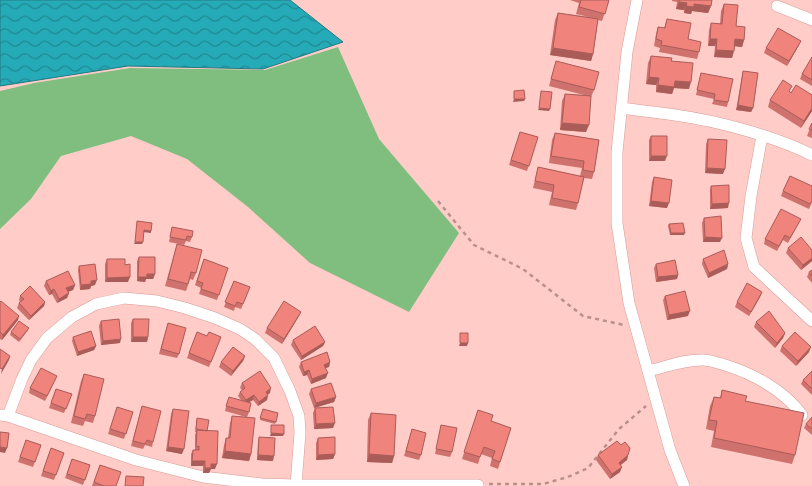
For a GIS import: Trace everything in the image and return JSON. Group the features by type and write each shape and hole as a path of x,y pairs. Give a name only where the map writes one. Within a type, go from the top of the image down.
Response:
{"street":[{"path":"637,0 627,52 617,152 617,223 629,303 635,327 670,450 684,486"},
{"path":"777,6 812,20"},
{"path":"622,108 676,115 723,125 762,136 802,150 812,156"},
{"path":"762,136 751,196 746,238 754,267 812,321"},
{"path":"296,485 300,433 299,416 290,390 274,358 240,329 215,318 157,301 124,298 96,304 72,318 47,338 31,360 4,415 136,460 203,477 262,484 296,485 478,485"},
{"path":"648,371 690,360 706,360 735,368 758,379 794,404 802,415"}],"path":[{"path":"438,201 474,245 523,268 583,316 635,327"},
{"path":"478,485 543,484 568,477 588,468 619,430 655,398"},
{"path":"500,484 504,486"}],"green space":[{"path":"338,47 379,139 459,233 409,312 310,263 248,207 187,159 131,136 61,156 31,199 0,229 0,91 34,83 130,68 265,70"}],"water":[{"path":"0,0 290,0 343,42 263,69 128,66 0,86"}],"building":[{"path":"581,0 609,0 605,14 579,7"},
{"path":"679,0 712,0 711,6 694,4 694,7 686,6 687,3 679,2"},
{"path":"724,4 738,5 736,26 745,27 744,40 735,39 734,51 716,50 717,39 710,39 711,23 722,24"},
{"path":"558,13 598,19 593,54 553,48"},
{"path":"667,19 691,23 688,39 701,42 699,52 661,45 662,41 656,39 658,27 665,28"},
{"path":"778,28 801,41 789,61 766,48"},
{"path":"651,56 672,58 671,61 693,63 691,82 675,81 674,87 658,85 659,78 649,77"},
{"path":"812,57 812,80 802,74"},
{"path":"556,61 599,72 594,90 551,79"},
{"path":"743,71 758,73 753,108 738,105"},
{"path":"701,73 733,79 728,102 714,100 715,94 697,90"},
{"path":"783,80 792,86 789,91 791,93 796,85 812,95 812,108 804,121 770,100"},
{"path":"524,90 525,99 514,99 514,91"},
{"path":"541,91 552,92 550,109 539,108"},
{"path":"565,94 591,96 589,125 562,123"},
{"path":"520,132 538,137 529,166 511,160"},
{"path":"555,133 599,140 594,172 583,170 584,161 551,156"},
{"path":"651,136 667,136 667,156 651,156"},
{"path":"708,139 727,140 725,169 707,168"},
{"path":"538,167 584,177 578,203 552,198 554,185 535,181"},
{"path":"790,176 812,186 812,201 810,204 783,191"},
{"path":"654,177 672,180 669,203 651,201"},
{"path":"729,185 729,203 712,204 711,186"},
{"path":"781,209 801,219 790,238 785,235 779,246 765,239"},
{"path":"721,216 722,238 705,237 704,218"},
{"path":"137,221 152,223 151,231 144,230 143,242 135,242"},
{"path":"683,223 685,233 671,233 669,224"},
{"path":"172,227 193,231 192,237 187,236 186,240 170,237"},
{"path":"801,237 812,250 812,258 803,265 788,248"},
{"path":"177,244 202,250 196,273 191,272 188,284 168,279"},
{"path":"724,250 728,264 709,273 703,259"},
{"path":"139,257 155,257 155,274 147,274 147,277 138,277"},
{"path":"107,259 125,259 125,265 130,264 130,277 107,278"},
{"path":"204,259 228,268 219,295 201,289 203,283 197,281"},
{"path":"675,260 678,275 658,277 656,264"},
{"path":"95,264 97,280 91,281 91,284 81,285 79,266"},
{"path":"68,271 75,285 66,288 69,293 59,299 54,289 51,291 46,281"},
{"path":"234,281 250,287 243,304 237,302 235,306 225,302"},
{"path":"747,283 762,292 751,312 737,302"},
{"path":"30,286 45,302 31,316 19,303 24,299 20,296"},
{"path":"685,291 690,311 669,315 665,296"},
{"path":"1,301 19,316 3,335 0,332"},
{"path":"284,301 301,312 284,339 267,328"},
{"path":"769,311 785,333 777,343 756,322"},
{"path":"119,319 121,339 103,341 101,321"},
{"path":"133,319 149,319 148,337 133,337"},
{"path":"19,321 29,328 20,339 11,332"},
{"path":"168,323 186,328 179,354 161,349"},
{"path":"315,326 325,342 302,356 293,340"},
{"path":"91,331 96,346 78,352 73,337"},
{"path":"197,332 207,336 209,332 221,337 211,362 189,353"},
{"path":"795,332 811,347 798,361 782,346"},
{"path":"460,333 468,333 468,343 460,343"},
{"path":"233,347 245,356 233,371 221,362"},
{"path":"0,349 10,356 2,369 0,368"},
{"path":"327,352 330,362 324,365 328,373 312,379 309,370 304,372 301,362"},
{"path":"41,368 57,376 47,396 30,388"},
{"path":"260,371 271,388 266,392 268,395 259,402 254,395 246,400 240,392 245,388 242,383"},
{"path":"812,371 812,389 803,380"},
{"path":"84,374 104,379 95,416 87,414 85,419 74,416"},
{"path":"331,383 336,397 316,403 311,389"},
{"path":"56,389 72,394 66,409 51,403"},
{"path":"722,390 747,396 745,401 804,413 795,455 714,438 717,421 709,420 714,397 721,398"},
{"path":"229,397 251,403 249,412 226,406"},
{"path":"142,406 161,411 153,442 147,440 145,444 133,441"},
{"path":"117,407 133,412 126,434 110,429"},
{"path":"333,407 335,423 316,424 315,408"},
{"path":"173,409 189,411 184,449 168,447"},
{"path":"263,409 278,413 276,422 260,418"},
{"path":"478,410 493,415 491,421 511,428 500,462 492,459 495,451 484,447 480,457 464,452"},
{"path":"371,413 396,415 394,456 369,454"},
{"path":"232,416 255,418 251,454 225,451 226,438 230,438"},
{"path":"812,417 812,429 806,424"},
{"path":"197,418 209,420 207,431 196,429"},
{"path":"271,425 284,425 284,434 271,433"},
{"path":"441,425 457,428 452,452 436,449"},
{"path":"412,429 426,433 421,455 406,451"},
{"path":"197,430 218,431 217,464 211,464 211,468 205,468 205,461 192,461 193,450 199,450 199,446 196,447"},
{"path":"0,432 9,433 7,448 0,447"},
{"path":"259,437 275,438 274,456 258,455"},
{"path":"335,437 335,454 318,455 318,438"},
{"path":"26,440 41,445 35,462 20,457"},
{"path":"617,441 621,445 625,442 630,448 628,455 619,463 622,467 612,474 598,455"},
{"path":"51,448 64,453 56,475 43,471"},
{"path":"72,459 90,465 85,480 67,474"},
{"path":"100,465 121,472 116,486 104,486 94,482"},
{"path":"126,476 144,477 143,486 125,486"}]}
